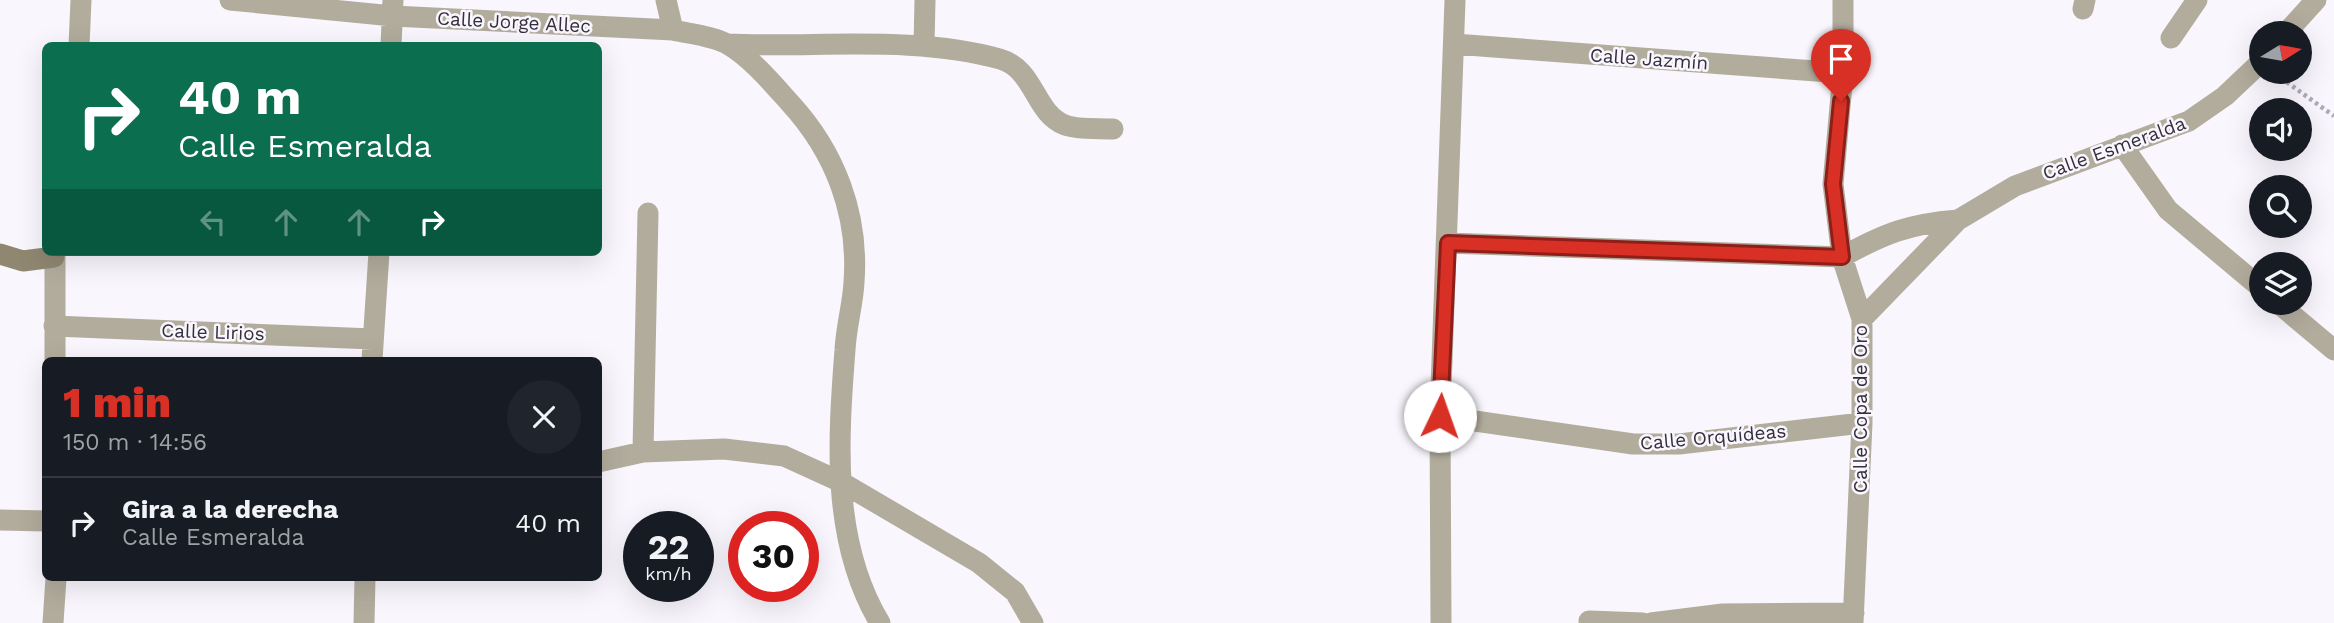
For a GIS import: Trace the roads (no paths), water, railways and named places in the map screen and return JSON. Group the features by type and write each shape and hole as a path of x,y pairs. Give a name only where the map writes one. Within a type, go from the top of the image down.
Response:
{"street":[{"path":"79,42 81,0"},
{"name":"Calle Jorge Allec","path":"230,0 393,8 673,30 728,44"},
{"path":"666,0 673,30"},
{"path":"923,45 925,0"},
{"path":"1441,623 1440,416 1455,0"},
{"name":"Calle Copa de Oro","path":"1843,0 1843,74 1833,184 1842,257 1862,319 1862,423 1854,618"},
{"path":"2171,38 2197,0"},
{"path":"2298,21 2316,0"},
{"path":"391,42 393,8"},
{"path":"728,44 923,45 1003,60 1025,73 1051,116 1067,126 1113,129"},
{"path":"728,44 774,85 812,126 835,164 846,199 853,241 854,281 845,346 842,511 858,573 870,607 880,623"},
{"name":"Calle Jazmín","path":"1454,44 1843,74"},
{"name":"Calle Esmeralda","path":"1862,319 1958,220 2015,186 2189,121 2225,96 2249,73"},
{"path":"2122,145 2168,210 2249,278"},
{"path":"643,452 648,213"},
{"name":"Calle Esmeralda","path":"1842,257 1877,237 1914,224 1958,220"},
{"path":"1448,243 1842,257"},
{"path":"0,254 23,261 46,256"},
{"path":"55,256 55,357"},
{"path":"372,357 379,256"},
{"path":"2292,315 2334,350"},
{"name":"Calle Lirios","path":"54,326 373,339"},
{"name":"Calle Orquídeas","path":"1440,416 1633,444 1679,444 1862,423"},
{"path":"602,461 643,452 724,449 784,456 841,482 979,564 1015,592 1033,623"},
{"path":"0,520 42,521"},
{"path":"53,623 56,581"},
{"path":"364,623 365,581"},
{"path":"1651,623 1736,614 1854,618"},
{"path":"1589,621 1643,623"}]}
